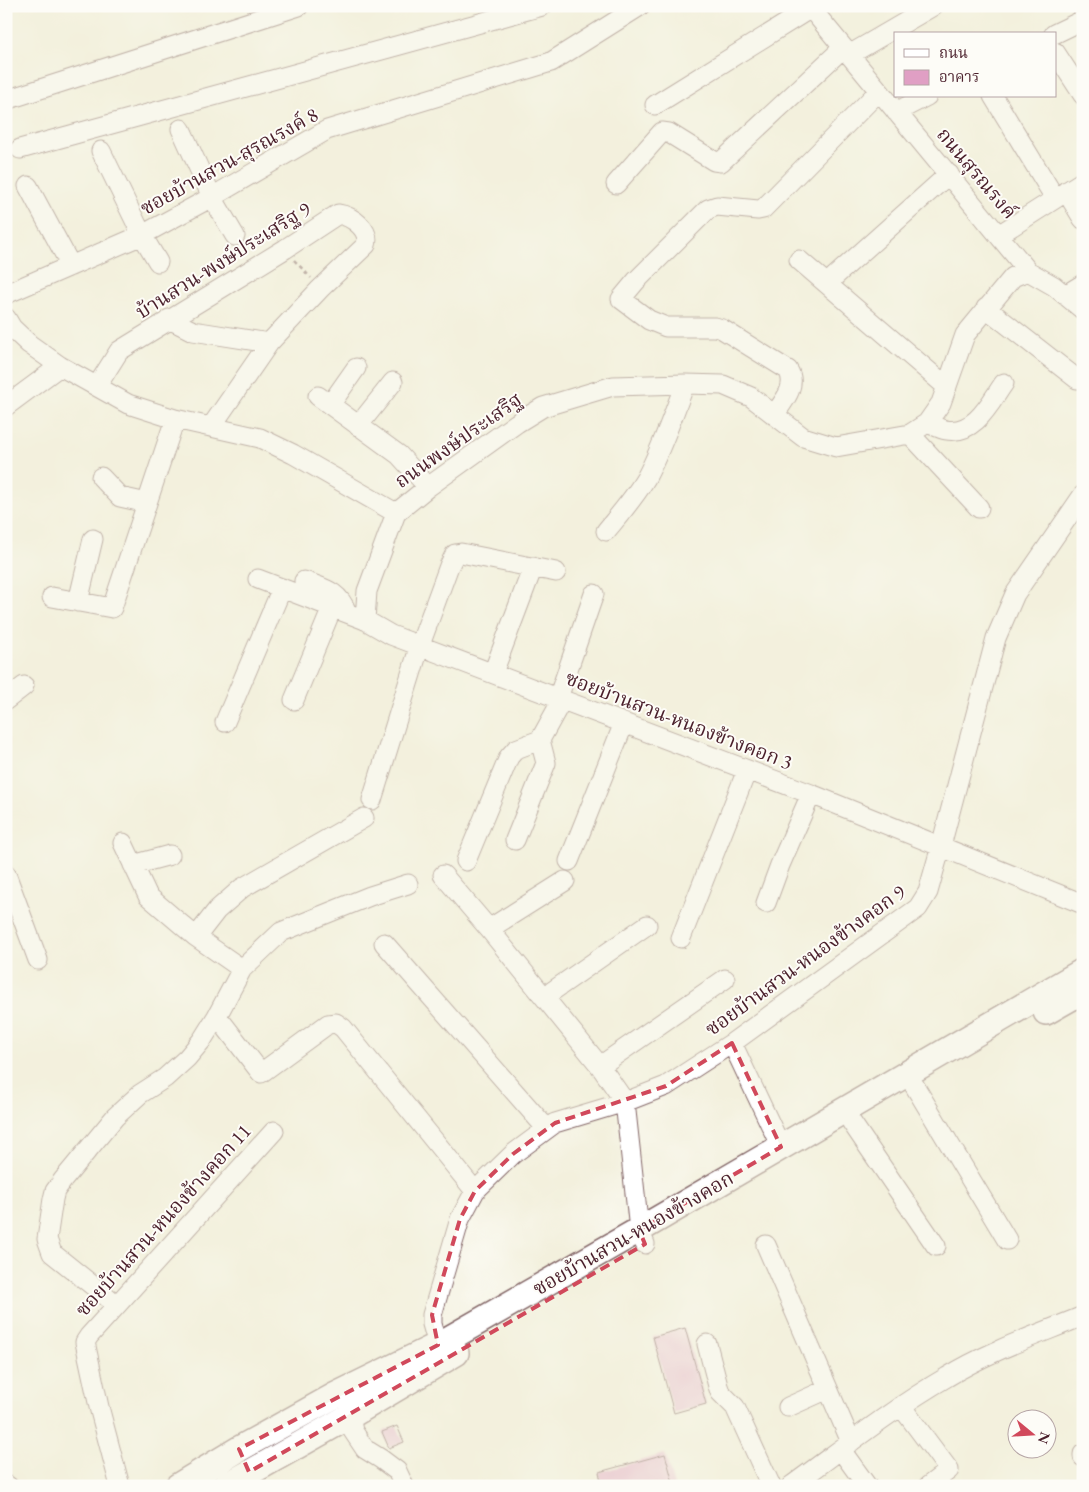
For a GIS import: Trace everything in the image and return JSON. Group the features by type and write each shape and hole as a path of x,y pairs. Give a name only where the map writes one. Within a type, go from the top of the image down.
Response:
{"main road":[{"name":"ซอยบ้านสวน-หนองข้างคอก","path":"237,1481 597,1270 642,1237 781,1147 1083,971"},
{"name":"ซอยบ้านสวน-หนองข้างคอก","path":"178,1486 239,1449 336,1395 438,1345 852,1123 1083,991"},
{"path":"237,1481 239,1449"}],"street":[{"path":"6,100 299,6"},
{"path":"20,149 542,6"},
{"name":"ซอยบ้านสวน-สุรณรงค์ 8","path":"6,294 142,235 212,197 327,130 551,62 640,6"},
{"path":"616,184 662,132 669,132 714,161 721,162 846,52 933,6"},
{"path":"654,105 810,7"},
{"name":"ถนนสุรณรงค์","path":"810,7 1000,234 1028,271 1054,286 1083,310"},
{"path":"1056,33 1083,20"},
{"path":"1056,54 1083,94"},
{"path":"774,415 791,389 792,376 788,370 722,329 715,327 666,327 650,320 621,299 636,281 708,209 717,206 763,209 879,91"},
{"path":"896,112 923,98"},
{"path":"994,98 1061,195 1083,219"},
{"path":"180,129 212,197 235,236"},
{"path":"101,151 142,235 158,262"},
{"path":"834,277 949,174"},
{"path":"1000,234 1083,181"},
{"path":"28,186 71,266"},
{"name":"บ้านสวน-พงษ์ประเสริฐ 9","path":"97,386 119,351 285,249 338,214 345,215 354,220 367,233 368,240 366,245 320,289"},
{"path":"799,260 948,387"},
{"name":"ถนนพงษ์ประเสริฐ","path":"6,318 12,328 29,344 60,366 128,404 174,419 260,438 293,454 396,513 428,487 517,423 543,408 613,386 722,385 751,397 803,437 836,447 910,434 927,423 941,403 965,335 1013,278 1028,271"},
{"path":"1065,295 1083,284"},
{"path":"211,427 269,343 320,289"},
{"path":"986,308 1077,379"},
{"path":"169,319 193,331 269,343"},
{"path":"6,406 60,366"},
{"path":"356,368 324,400 399,455 428,487"},
{"path":"358,426 393,382"},
{"path":"927,423 946,430 970,426 981,415 1004,383"},
{"path":"606,531 646,477 685,384"},
{"path":"52,597 112,608 174,419"},
{"path":"910,434 978,508"},
{"path":"101,477 120,497 147,503"},
{"name":"ซอยบ้านสวน-หนองข้างคอก 9","path":"438,1345 432,1324 432,1315 457,1227 475,1191 513,1154 555,1123 625,1102 666,1086 732,1043 918,908 928,892 996,638 1015,594 1083,495"},
{"path":"294,700 348,614 367,591 396,513"},
{"path":"78,602 93,539"},
{"path":"372,800 420,645 448,566 455,554 461,553 556,572"},
{"path":"493,673 533,567"},
{"name":"ซอยบ้านสวน-หนองข้างคอก 3","path":"258,579 348,614 391,634 811,794 1083,904"},
{"path":"304,581 336,594 348,614"},
{"path":"225,722 282,588"},
{"path":"515,840 546,763 540,740 560,699 594,594"},
{"path":"6,700 24,686"},
{"path":"569,861 624,723"},
{"path":"466,861 509,757 516,749 540,740"},
{"path":"681,938 747,770"},
{"path":"766,903 780,865 811,794"},
{"path":"196,936 217,910 242,888 364,818"},
{"path":"123,843 148,896 196,936 242,969"},
{"path":"133,865 170,855"},
{"path":"6,874 38,960"},
{"path":"443,875 600,1066 625,1102 642,1237"},
{"path":"489,929 565,881"},
{"path":"117,1304 52,1253 47,1239 55,1191 115,1117 140,1094 165,1078 187,1058 218,1016 242,969 281,932 370,896 408,884"},
{"path":"544,997 647,925"},
{"path":"384,943 547,1129"},
{"path":"600,1066 725,979"},
{"path":"218,1016 261,1073 328,1024 336,1023 343,1028 475,1191"},
{"path":"732,1043 781,1147"},
{"path":"914,1086 1007,1240"},
{"path":"852,1123 936,1246"},
{"name":"ซอยบ้านสวน-หนองข้างคอก 11","path":"120,1486 99,1407 85,1342 117,1304 274,1131"},
{"path":"766,1245 828,1389 846,1446 867,1486"},
{"path":"790,1486 901,1406 947,1376 1003,1348 1083,1316"},
{"path":"707,1344 720,1392 735,1407 771,1486"},
{"path":"788,1407 828,1389"},
{"path":"901,1406 949,1470 928,1486"},
{"path":"350,1416 353,1431 366,1449 397,1471 404,1486"}],"path":[{"path":"285,249 320,289"}],"highlighted area":[{"path":"732,1043 781,1147 639,1230 645,1244 249,1472 239,1449 438,1345 432,1315 460,1219 475,1191 513,1154 555,1123 666,1086"}],"building":[{"path":"685,1328 706,1404 674,1413 653,1337"},
{"path":"397,1426 404,1442 389,1448 382,1432"},
{"path":"665,1454 674,1486 602,1486 599,1472"}]}
